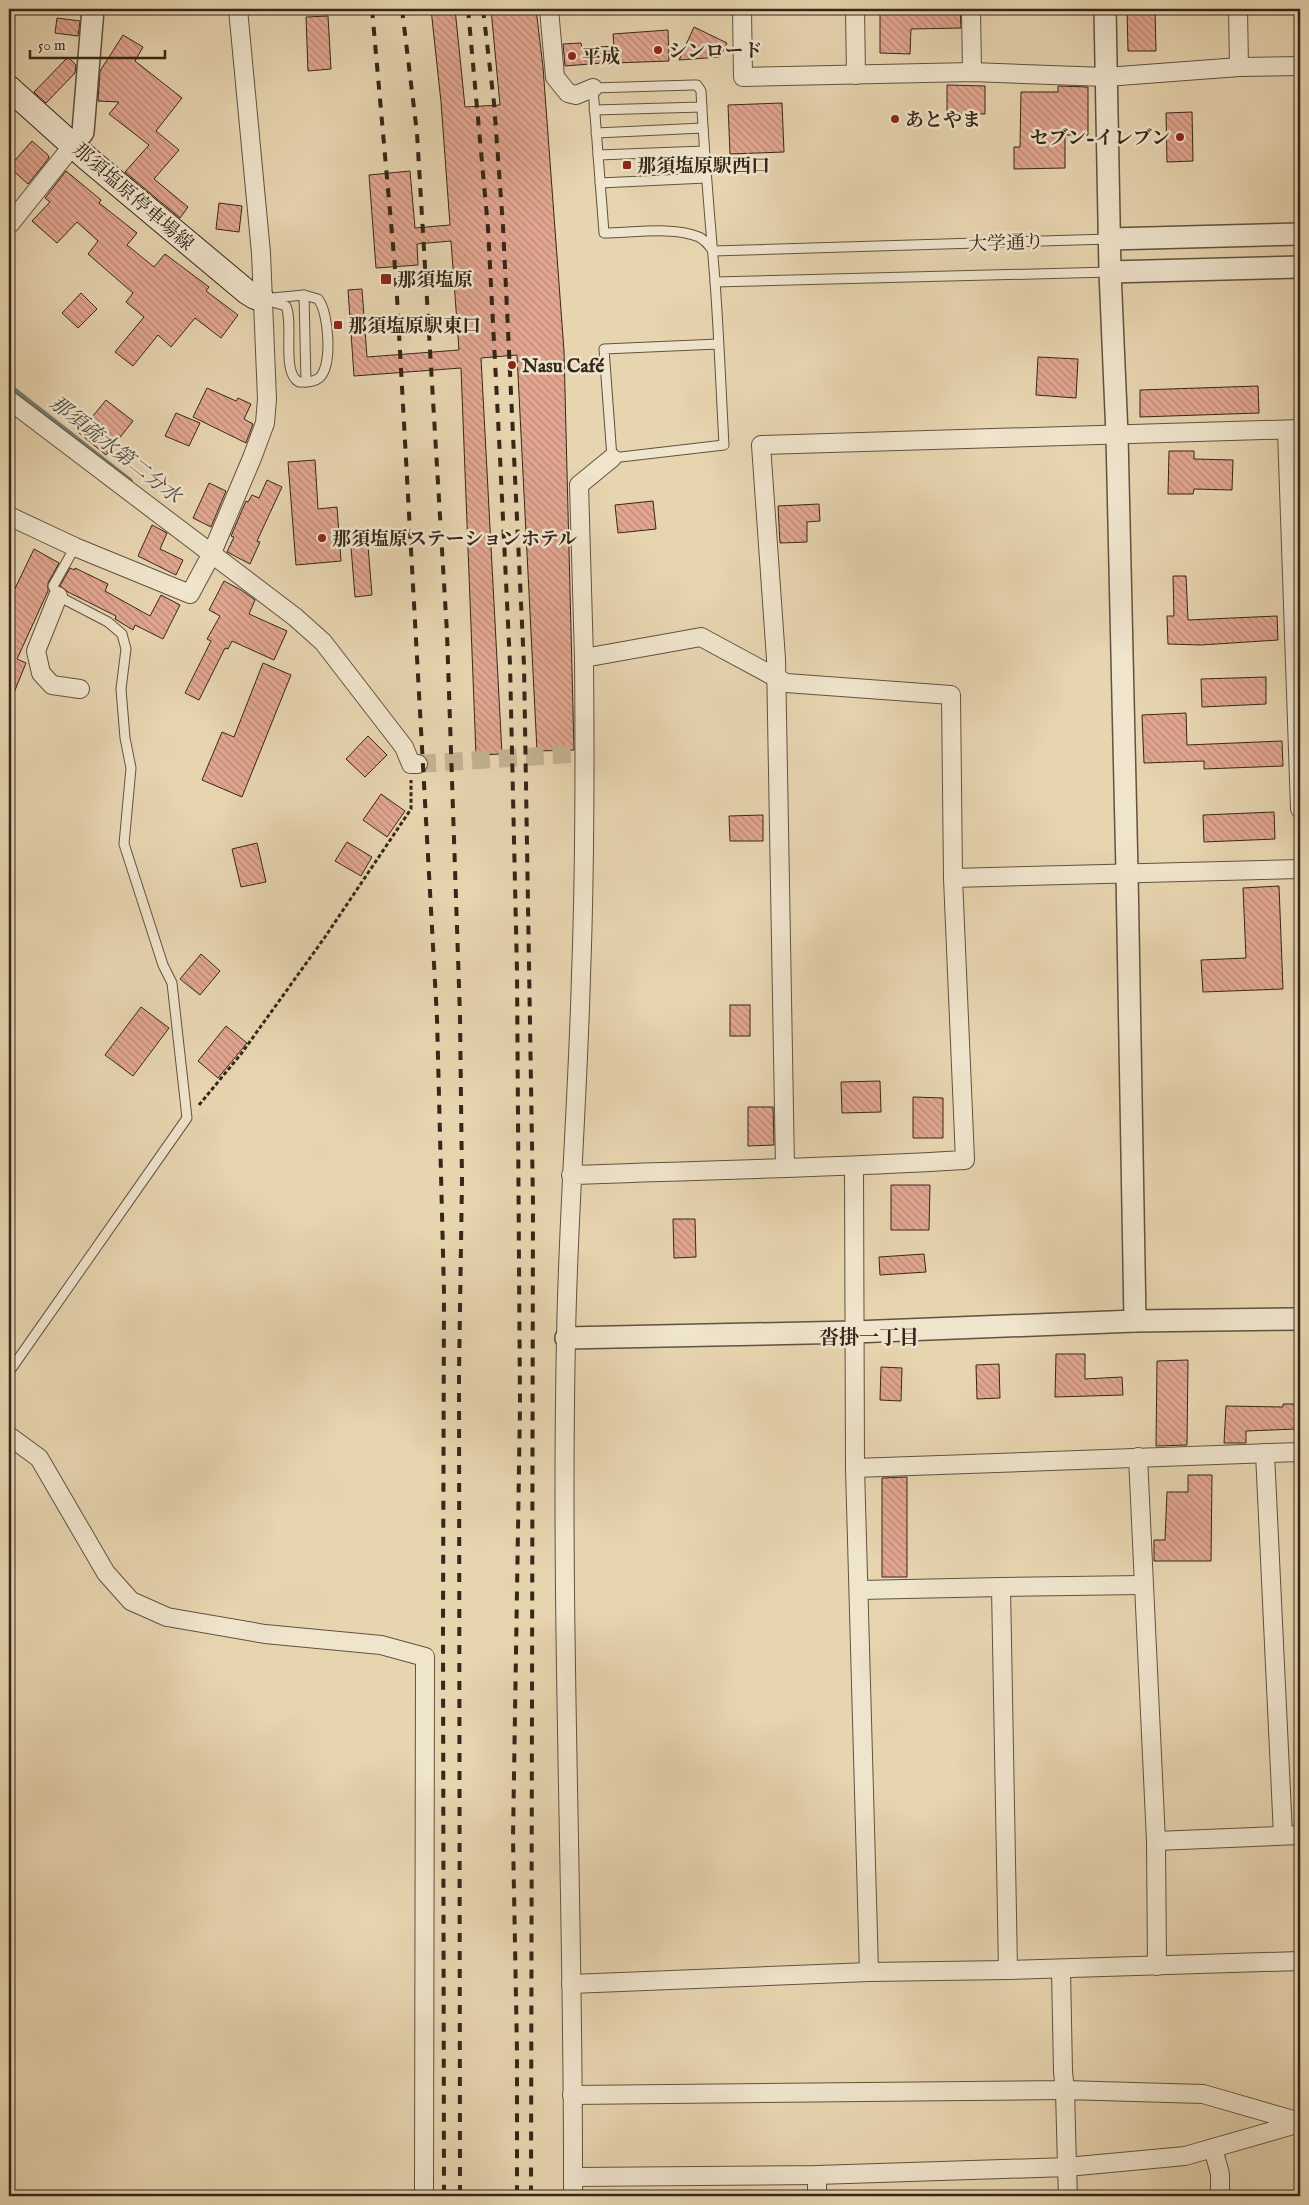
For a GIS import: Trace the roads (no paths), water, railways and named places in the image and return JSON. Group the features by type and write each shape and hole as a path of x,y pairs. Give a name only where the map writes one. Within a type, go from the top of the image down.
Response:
{"main road":[{"name":"那須塩原停車場線","path":"9,88 74,144 88,159 247,292 262,299"}],"street":[{"path":"9,225 83,132 93,9"},
{"path":"9,516 75,547 190,594 211,555 265,424 267,399 259,236 238,9"},
{"path":"549,9 555,77 568,93 576,95 593,88"},
{"path":"742,9 743,77 972,72 1106,77 1238,67 1300,66"},
{"path":"855,9 856,75"},
{"path":"971,9 972,72"},
{"path":"1105,9 1110,272 1117,435 1135,1321"},
{"path":"1238,9 1238,67"},
{"name":"大学通り","path":"1110,239 1300,234"},
{"name":"大学通り","path":"1110,272 1300,267"},
{"path":"9,400 295,618 323,642 415,764"},
{"path":"785,1167 776,677 761,445 1294,430 1300,809"},
{"path":"573,2196 564,1524 566,1338 571,1175 581,976 585,753 579,485 612,458"},
{"path":"58,596 36,651 41,673 52,685 80,690"},
{"path":"571,1175 785,1167 854,1167 965,1160 953,878 951,695 786,683 701,637 584,658"},
{"path":"953,878 1300,869"},
{"path":"854,1167 855,1468 869,1972"},
{"path":"566,1338 854,1332 1135,1321 1300,1319"},
{"path":"9,1436 40,1458 106,1573 131,1601 167,1617 265,1634 380,1645 425,1657 424,2196"},
{"path":"855,1468 1300,1452"},
{"path":"1265,1453 1282,1836"},
{"path":"1138,1457 1142,1585 1156,1841 1157,1966"},
{"path":"859,1590 1142,1585"},
{"path":"1001,1587 1008,1970"},
{"path":"1156,1841 1300,1835"},
{"path":"571,1984 869,1972 1061,1969 1300,1961"},
{"path":"1061,1969 1062,2072 1065,2090 1068,2196"},
{"path":"572,2095 1065,2090 1203,2094 1300,2123"},
{"path":"573,2177 817,2175 1067,2167 1185,2156 1300,2123"},
{"path":"1213,2148 1220,2174 1220,2196"},
{"path":"817,2175 817,2196"}],"lane":[{"path":"713,251 707,242 689,234 671,232 604,233 593,88 694,84 701,91 706,178 713,251 724,445 612,458 604,349 718,344"},
{"path":"594,110 702,106"},
{"path":"596,132 703,128"},
{"path":"598,155 704,151"},
{"path":"600,183 706,178"},
{"name":"大学通り","path":"713,251 1110,239"},
{"name":"大学通り","path":"715,282 1110,272"},
{"path":"304,295 312,296 322,304 327,340 327,360 324,373 313,382 296,380 290,367 289,314 286,306 262,299 304,295"},
{"path":"304,295 306,382"},
{"path":"9,1372 187,1118 172,983 163,965 124,844 131,768 125,738 121,689 126,649 122,634 108,622 58,596 53,586 75,547"}],"waterway":[{"name":"那須疏水第二分水","path":"9,386 130,481"}],"tunnel":[{"path":"418,764 585,753"}],"railway":[{"path":"372,9 396,279 437,1018 444,1292 444,2196"},
{"path":"402,9 417,133 447,633 460,1016 462,1180 459,1372 460,2196"},
{"path":"468,9 488,228 500,457 510,664 517,972 520,1406 513,1838 517,2051 517,2196"},
{"path":"483,9 494,103 503,226 524,665 533,1203 531,2196"}],"place":[{"name":"シンロード","path":"658,50"},
{"name":"平成","path":"572,56"},
{"name":"あとやま","path":"895,119"},
{"name":"セブン-イレブン","path":"1180,137"},
{"name":"那須塩原駅西口","path":"627,165"},
{"name":"那須塩原","path":"386,279"},
{"name":"那須塩原駅東口","path":"338,325"},
{"name":"Nasu Café","path":"512,365"},
{"name":"那須塩原ステーションホテル","path":"322,538"}],"district":[{"name":"沓掛一丁目","path":"869,1337"}]}
